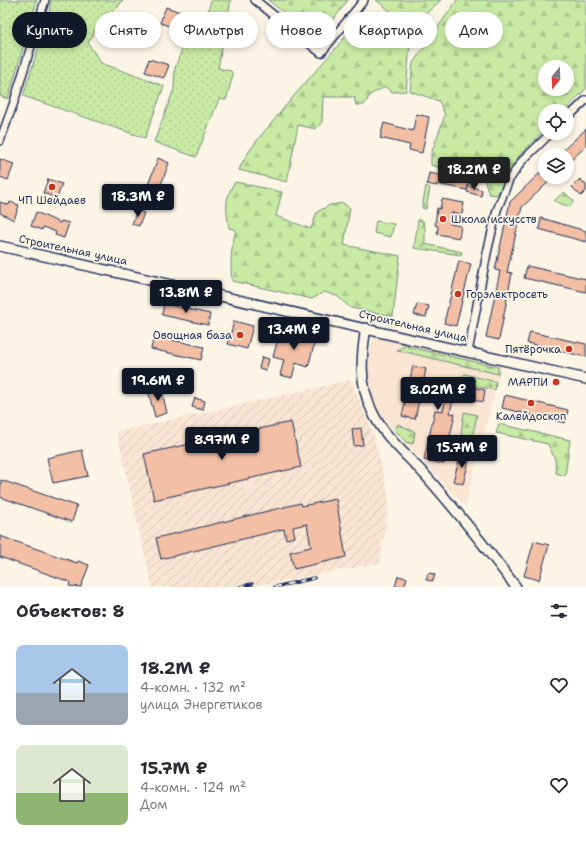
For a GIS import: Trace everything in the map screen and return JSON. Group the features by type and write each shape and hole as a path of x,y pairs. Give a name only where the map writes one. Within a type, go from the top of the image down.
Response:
{"street":[{"path":"0,141 14,102 45,0"},
{"path":"255,0 320,53 364,0"},
{"path":"574,111 586,100"},
{"path":"468,352 497,210 509,180 513,174 522,161 544,140"},
{"name":"Строительная улица","path":"0,246 586,379"},
{"path":"366,328 361,359 364,381 372,412 395,443 464,520 516,587"}],"shaded area":[{"path":"375,334 502,365 465,506 392,429 372,402 366,360"},
{"path":"351,380 374,436 389,499 380,563 249,587 152,587 117,432"}],"green space":[{"path":"0,0 37,0 33,12 12,12 12,48 23,48 8,99 0,96"},
{"path":"51,0 123,0 117,8 110,12 95,12 95,31 88,43 101,63 164,86 145,138 23,96 38,48 87,48 87,12 49,12"},
{"path":"211,0 231,0 229,12 208,12"},
{"path":"268,0 348,0 336,16 336,12 283,12"},
{"path":"376,0 441,0 428,12 391,12"},
{"path":"457,0 586,0 586,89 571,104 538,104 538,137 518,157 497,195 489,194 484,179 431,165 431,154 445,115 439,101 410,91 413,63 423,48 437,48 437,29 445,17 445,48 503,48 503,12 449,12"},
{"path":"344,38 344,48 410,48 406,91 393,92 385,87 371,94 364,105 356,105 354,97 323,97 322,122 316,129 298,125 287,182 239,170 245,158 257,141"},
{"path":"222,48 218,68 231,71 233,75 226,100 219,99 196,157 154,142 174,89 175,68 182,49"},
{"path":"235,182 282,192 276,216 311,229 317,212 330,205 343,203 350,208 344,245 400,256 393,316 351,308 337,296 324,292 312,299 232,281 231,255 236,230 229,228 227,198"},
{"path":"426,186 430,188 426,209 422,208"},
{"path":"564,192 574,201 570,207 554,201"},
{"path":"418,220 423,221 425,228 425,244 462,252 461,255 414,248"},
{"path":"376,221 394,224 391,237 374,233"},
{"path":"405,346 498,367 498,374 397,350"},
{"path":"465,374 496,382 495,390 456,382"},
{"path":"464,412 477,415 472,438 461,434"},
{"path":"398,424 415,432 413,444 406,442 395,430"},
{"path":"499,424 570,440 565,476 556,473 555,459 548,444 496,433"}],"building":[{"path":"166,7 180,12 169,12 169,26 161,23"},
{"path":"149,59 169,65 164,78 145,72"},
{"path":"416,114 429,117 422,153 409,150 410,145 380,138 384,123 413,131"},
{"path":"586,129 586,146 574,157 574,148 566,148"},
{"path":"158,158 169,163 159,190 148,185"},
{"path":"0,159 14,164 8,180 0,177"},
{"path":"429,173 469,181 467,190 437,184 437,186 427,184"},
{"path":"538,175 538,184 547,184 522,207 507,272 512,273 499,340 486,337 500,271 495,270 510,202"},
{"path":"48,179 62,184 57,198 43,193"},
{"path":"580,179 586,185 586,191 581,196 572,187"},
{"path":"468,186 482,190 481,196 467,192"},
{"name":"Школа искусств","path":"442,199 464,203 462,214 451,213 450,224 461,226 459,238 437,234 438,226 435,225 437,208 440,209"},
{"path":"0,202 9,205 10,202 19,205 14,220 0,213"},
{"path":"137,210 144,213 139,226 132,224"},
{"path":"36,212 60,223 61,221 69,223 64,238 55,235 56,232 43,227 42,230 31,226"},
{"path":"541,218 586,231 586,242 539,229"},
{"name":"Горэлектросеть","path":"459,261 471,264 456,326 444,323"},
{"path":"527,266 586,279 586,292 524,278"},
{"path":"164,304 210,314 208,325 162,315"},
{"path":"417,304 429,306 426,317 414,315"},
{"name":"Овощная база","path":"234,321 253,326 247,349 228,344"},
{"path":"281,328 316,338 308,367 296,363 292,378 280,375 284,360 273,357"},
{"path":"530,332 586,344 586,357 527,343"},
{"path":"154,336 204,347 201,360 151,349"},
{"path":"262,357 269,359 266,370 259,368"},
{"path":"413,366 426,369 424,379 440,382 441,380 485,390 483,402 454,396 450,413 455,414 444,464 424,460 435,410 443,411 447,394 422,386 415,419 402,416"},
{"path":"161,387 167,413 155,417 148,390"},
{"path":"505,395 568,410 565,423 502,408"},
{"path":"195,398 205,401 203,410 192,407"},
{"path":"291,422 301,467 154,500 144,454"},
{"path":"361,428 363,445 354,446 352,429"},
{"path":"82,450 88,476 53,483 47,458"},
{"path":"461,454 470,457 463,484 453,481"},
{"path":"1,480 77,506 72,522 0,497"},
{"path":"336,499 346,557 294,569 290,552 311,547 307,524 293,527 295,537 286,539 284,529 161,559 156,538 301,503 302,506"},
{"path":"0,536 77,563 78,561 89,565 81,587 69,586 70,582 0,557"},
{"path":"534,541 549,545 539,580 524,576"},
{"path":"428,573 435,574 433,581 426,580"},
{"path":"398,576 407,578 404,587 395,587"}],"railway":[{"path":"275,587 314,578"},
{"path":"240,587 252,584"}],"place":[{"name":"ЧП Шейдаев","path":"52,187"},
{"name":"Школа искусств","path":"443,219"},
{"name":"Горэлектросеть","path":"458,294"},
{"name":"Овощная база","path":"240,335"},
{"name":"Пятёрочка","path":"569,349"},
{"name":"МАРПИ","path":"556,382"},
{"name":"Калейдоскоп","path":"531,403"}]}
